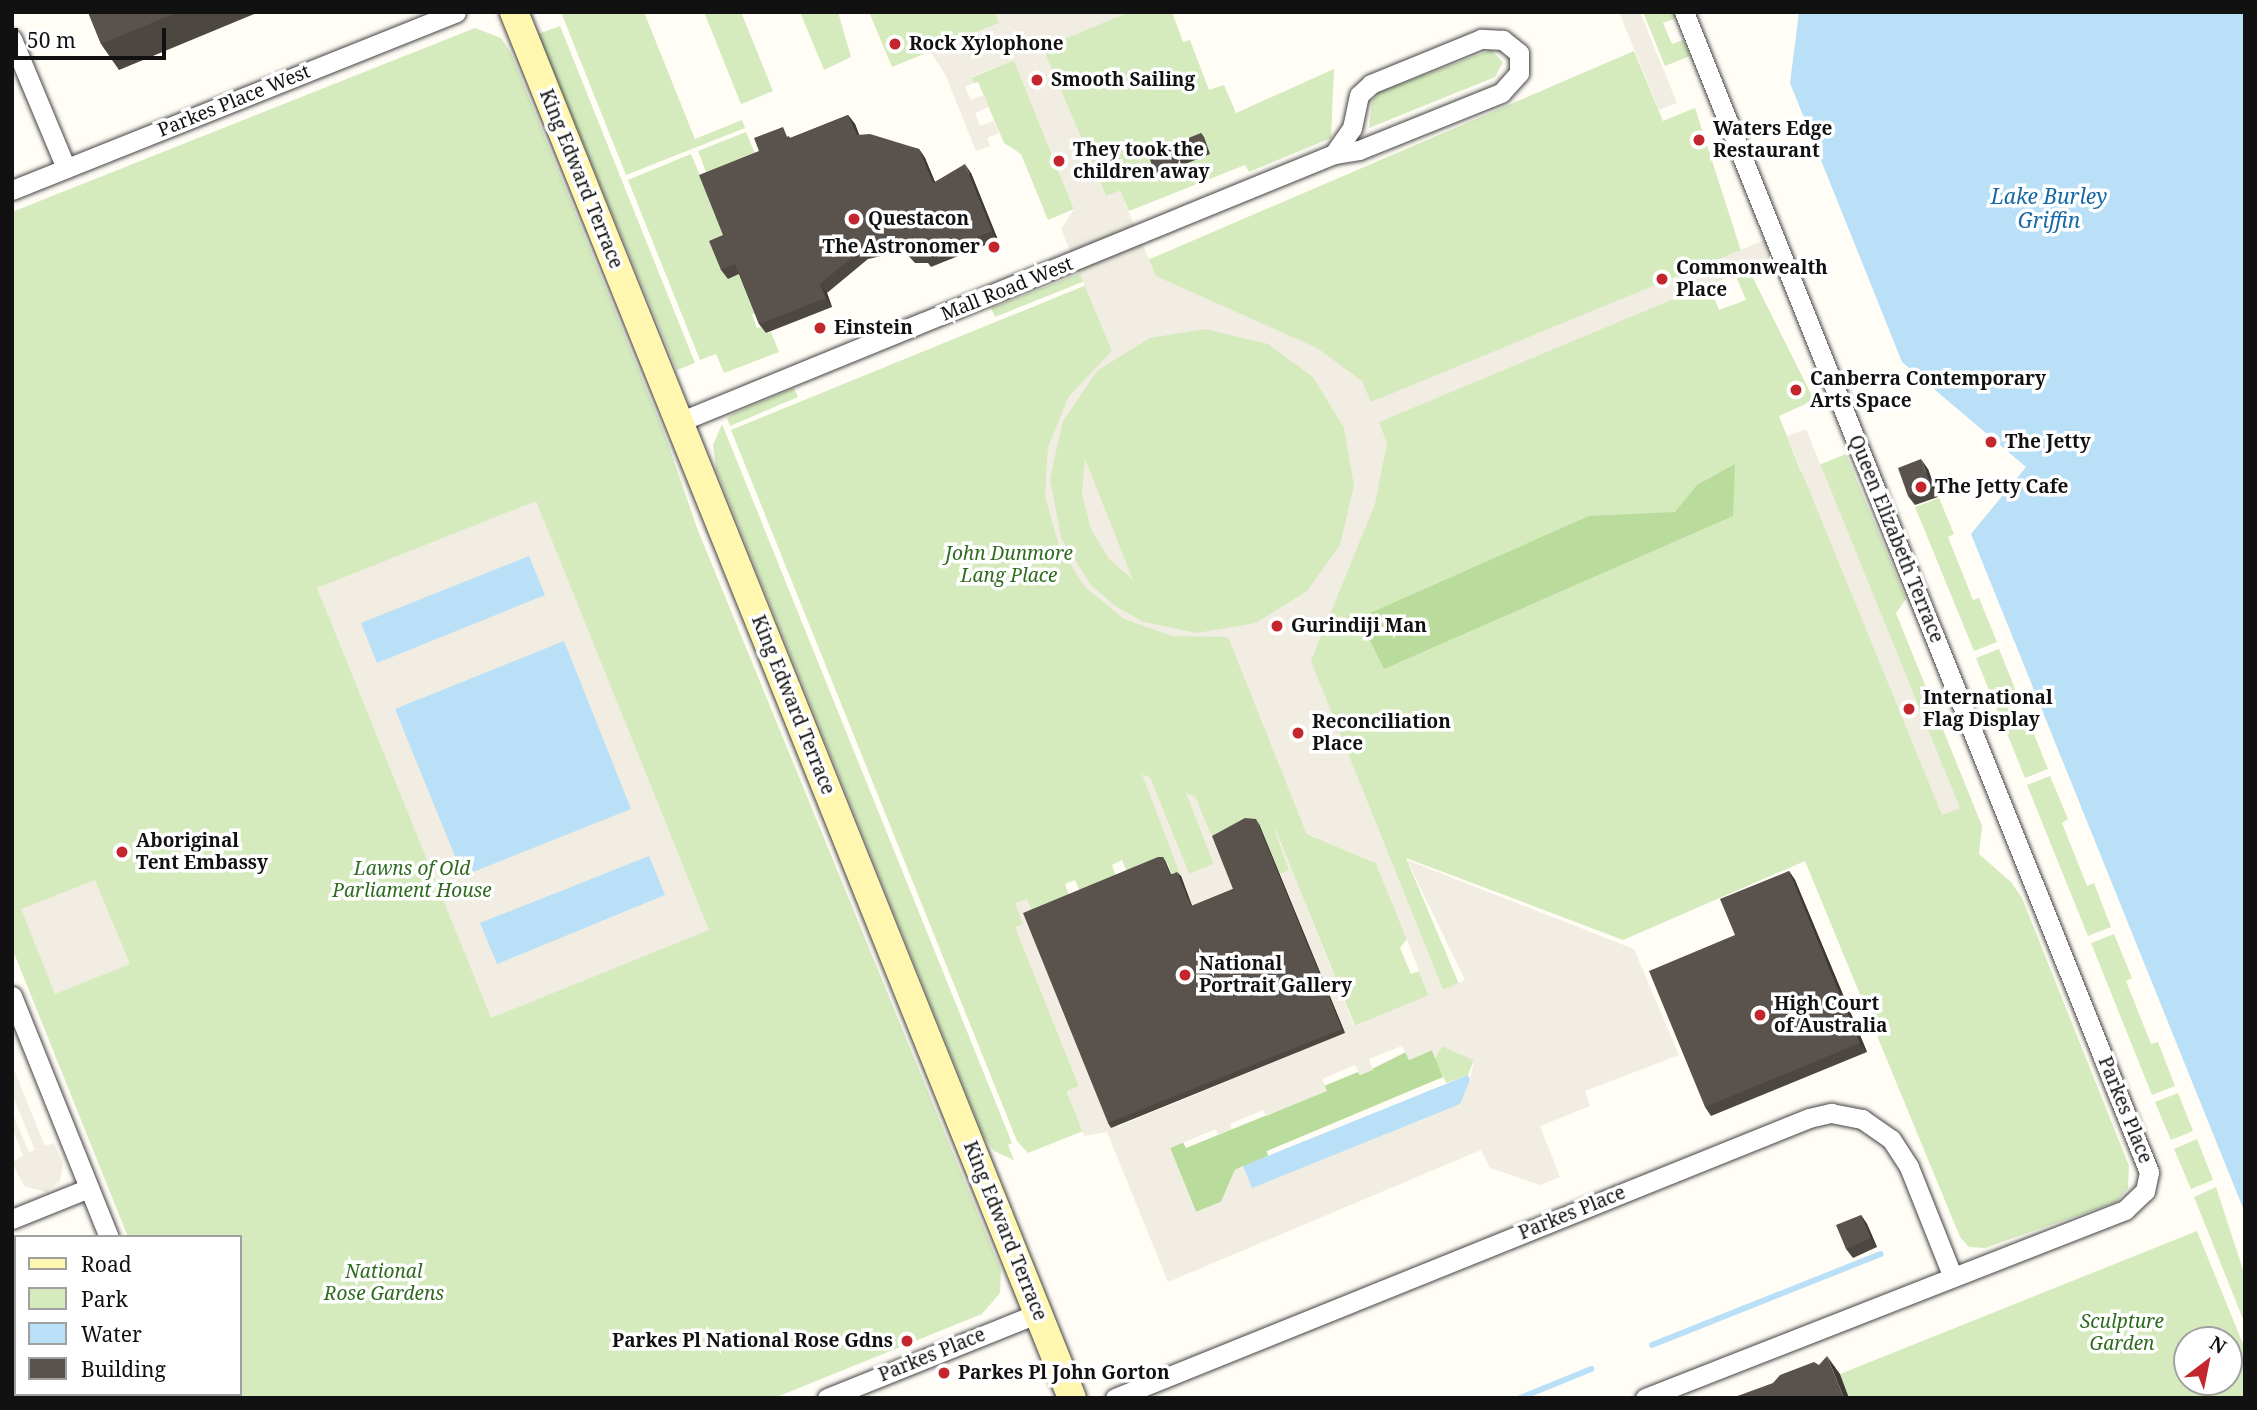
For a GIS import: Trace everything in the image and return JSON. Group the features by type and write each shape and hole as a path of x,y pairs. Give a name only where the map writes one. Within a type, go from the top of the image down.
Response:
{"main road":[{"name":"King Edward Terrace","path":"514,12 1072,1398"}],"street":[{"name":"Parkes Place West","path":"12,190 456,12"},
{"name":"Queen Elizabeth Terrace","path":"1684,12 1997,794"},
{"path":"12,39 66,168"},
{"name":"Mall Road West","path":"679,422 1334,154 1359,150 1505,90 1519,73 1519,53 1503,40 1480,39 1371,84 1359,95 1352,128 1334,154"},
{"name":"Parkes Place","path":"1645,1398 1952,1275 2125,1210 2145,1191 2149,1171 1997,794"},
{"path":"12,996 108,1235"},
{"name":"Parkes Place","path":"1115,1398 1809,1118 1831,1113 1862,1119 1891,1139 1909,1167 1952,1275"},
{"path":"16,1217 89,1188"},
{"name":"Parkes Place","path":"827,1398 1038,1313"}],"green space":[{"path":"561,12 644,12 695,139 742,120 745,128 626,175"},
{"path":"704,12 741,12 773,91 741,104"},
{"path":"800,12 838,12 851,57 824,70"},
{"path":"869,12 995,12 1000,23 892,67"},
{"path":"1129,12 1172,12 1183,42 1190,40 1209,90 1224,85 1236,113 1334,69 1331,138 1249,172 1245,165 1129,211 1120,191 1106,196 1042,47"},
{"path":"1643,12 1674,12 1676,18 1663,23 1672,44 1683,40 1690,56 1665,66"},
{"path":"560,26 695,363 677,370 538,34"},
{"name":"Lawns of Old Parliament House","path":"475,28 501,38 511,53 666,438 697,528 1001,1270 1000,1293 982,1314 774,1398 193,1398 192,1396 242,1396 242,1235 127,1235 12,948 12,212"},
{"path":"1491,50 1503,62 1495,77 1369,128 1372,102 1379,92"},
{"name":"John Dunmore Lang Place","path":"1634,51 1663,121 1695,108 1744,260 1814,400 1779,416 1801,472 1846,454 1906,599 1896,613 1982,826 1979,854 2012,883 2022,898 2129,1166 2128,1188 2116,1202 1985,1248 1969,1247 1960,1237 1805,861 1623,940 1406,858 1459,984 1443,990 1316,676 1254,701 1307,834 1376,863 1407,939 1400,948 1411,974 1419,971 1429,996 1355,1026 1273,824 1289,870 1280,874 1259,824 1220,860 1195,797 1187,794 1214,864 1189,874 1150,778 1143,775 1183,875 1173,879 1167,862 1128,875 1122,860 1112,865 1118,881 1081,894 1075,880 1065,884 1071,900 1016,928 1079,1086 1067,1092 1083,1131 1028,1153 1017,1141 731,430 1150,259","holes":["1735,274 1746,300 1719,310 1709,285"]},
{"path":"1014,60 1074,209 1048,220 1021,154 1004,143 978,82 973,83 971,78"},
{"path":"746,132 756,156 707,175 698,151"},
{"path":"691,154 757,312 752,315 757,328 763,326 766,334 771,332 779,352 724,373 716,354 700,360 628,180"},
{"path":"1081,273 1085,281 995,317 991,308"},
{"path":"794,388 798,397 730,426 727,418 733,414"},
{"path":"722,424 1012,1143 1008,1145 1014,1160 994,1151 984,1137 716,469 713,445"},
{"path":"1735,464 1733,516 1384,669 1359,618 1589,516 1675,512 1697,485"},
{"path":"1939,498 1954,534 1948,537 1973,600 1979,598 1997,642 1974,651 1915,507"},
{"path":"1999,649 2022,706 1999,715 1976,658"},
{"path":"2025,712 2048,769 2025,778 2002,721"},
{"path":"2050,776 2068,819 2062,823 2087,886 2094,883 2111,927 2088,936 2027,785"},
{"path":"2114,934 2132,978 2126,981 2151,1044 2158,1042 2175,1086 2152,1095 2091,943"},
{"path":"1442,1046 1474,1060 1468,1075 1446,1083 1435,1058"},
{"path":"1432,1050 1443,1077 1267,1151 1268,1156 1235,1170 1221,1202 1196,1212 1170,1148 1183,1142 1186,1148 1326,1091 1324,1086 1358,1072 1360,1075 1406,1052 1409,1060"},
{"path":"2178,1093 2193,1131 2171,1140 2155,1102"},
{"path":"2197,1139 2213,1180 2191,1189 2174,1149"},
{"path":"2216,1187 2245,1276 2245,1324 2194,1197"},
{"name":"Sculpture Garden","path":"2197,1231 2236,1326 2173,1326 2173,1396 2243,1396 2243,1344 2245,1349 2245,1398 1849,1398 1840,1374"},
{"path":"14,1332 14,1396 91,1398 12,1398"}],"shaded area":[{"path":"995,12 1129,12 1043,48 1106,196 1120,191 1156,276 1317,348 1362,381 1371,402 1772,237 1779,255 1379,422 1387,443 1375,504 1311,661 1443,990 1465,980 1407,860 1634,949 1679,1055 1585,1091 1590,1106 1540,1126 1560,1177 1540,1185 1490,1168 1481,1150 1168,1282 1107,1132 1084,1136 1067,1091 1079,1086 1015,927 1023,924 1015,903 1027,899 1117,1127 1345,1033 1280,874 1289,870 1273,823 1354,1026 1429,995 1376,863 1307,834 1228,637 1172,636 1124,619 1085,587 1059,546 1045,496 1048,447 1069,396 1112,351 1061,229 1074,209 1014,60 971,77 973,83 965,87 971,100 984,95 989,107 975,113 980,126 994,121 999,133 987,138 990,146 976,151 945,74 930,51 999,23","holes":["1205,329 1268,344 1313,377 1344,428 1354,486 1340,545 1307,591 1256,623 1197,633 1144,622 1115,606 1091,585 1061,538 1050,478 1063,421 1098,370 1150,338","1402,1046 1409,1060 1432,1050 1435,1058 1442,1046 1474,1060 1470,1080 1252,1188 1243,1166 1235,1170 1221,1202 1196,1212 1170,1148 1216,1129 1218,1135 1232,1129 1230,1124 1263,1110 1266,1116 1327,1091 1322,1079 1355,1065 1360,1075 1373,1070 1369,1059"]},
{"path":"1619,12 1640,12 1677,103 1659,110"},
{"path":"1806,429 1960,808 1942,815 1787,436"},
{"path":"1085,459 1133,580 1109,559 1091,529 1082,494"},
{"path":"536,501 709,930 491,1018 317,588"},
{"path":"1142,774 1150,778 1189,874 1214,864 1186,793 1195,797 1237,895 1194,911"},
{"path":"95,880 130,964 55,994 21,909"},
{"path":"12,1065 45,1146 54,1143 63,1164 60,1181 46,1192 24,1186 12,1163 23,1155 12,1127 12,1112 29,1152 35,1150 12,1094"}],"water":[{"name":"Lake Burley Griffin","path":"1799,12 2245,12 2245,1213 1971,534 2026,467 1902,362 1790,83"},
{"path":"529,556 545,595 377,663 361,623"},
{"path":"564,641 631,809 463,876 395,709"},
{"path":"649,856 665,895 497,964 480,923"},
{"path":"1468,1075 1470,1080 1460,1104 1252,1188 1243,1166"}],"building":[{"path":"88,12 178,12 101,44"},
{"name":"Questacon","path":"848,115 857,135 870,134 919,149 933,183 965,164 992,231 925,258 923,254 909,254 898,242 861,250 820,284 826,298 759,324 735,264 721,270 709,241 723,235 699,175 759,151 754,138 783,127 788,139"},
{"path":"1201,133 1207,149 1154,171 1148,154"},
{"path":"1921,459 1932,488 1908,496 1898,468"},
{"name":"National Portrait Gallery","path":"1245,818 1256,819 1342,1029 1108,1123 1023,913 1158,857 1163,857 1170,875 1177,872 1191,906 1233,889 1212,836"},
{"name":"High Court of Australia","path":"1789,871 1860,1043 1705,1107 1649,971 1735,935 1720,899"},
{"path":"1861,1215 1871,1238 1846,1249 1836,1225"},
{"path":"14,1321 14,1352 12,1352"},
{"path":"1827,1356 1844,1398 1732,1398 1773,1383 1780,1375 1814,1362 1819,1365"}],"waterway":[{"path":"1652,1345 1881,1254"},
{"path":"1520,1398 1591,1369"}],"place":[{"name":"Rock Xylophone","path":"895,44"},
{"name":"Smooth Sailing","path":"1037,80"},
{"name":"Waters Edge Restaurant","path":"1699,140"},
{"name":"They took the children away","path":"1059,161"},
{"name":"Questacon","path":"854,219"},
{"name":"The Astronomer","path":"994,247"},
{"name":"Commonwealth Place","path":"1662,279"},
{"name":"Einstein","path":"820,328"},
{"name":"Canberra Contemporary Arts Space","path":"1796,390"},
{"name":"The Jetty","path":"1991,442"},
{"name":"The Jetty Cafe","path":"1921,487"},
{"name":"Gurindiji Man","path":"1277,626"},
{"name":"International Flag Display","path":"1909,709"},
{"name":"Reconciliation Place","path":"1298,733"},
{"name":"Aboriginal Tent Embassy","path":"122,852"},
{"name":"National Portrait Gallery","path":"1185,975"},
{"name":"High Court of Australia","path":"1760,1015"},
{"name":"Parkes Pl National Rose Gdns","path":"907,1341"},
{"name":"Parkes Pl John Gorton","path":"944,1373"}],"park label":[{"name":"National Rose Gardens","path":"384,1283"}]}
